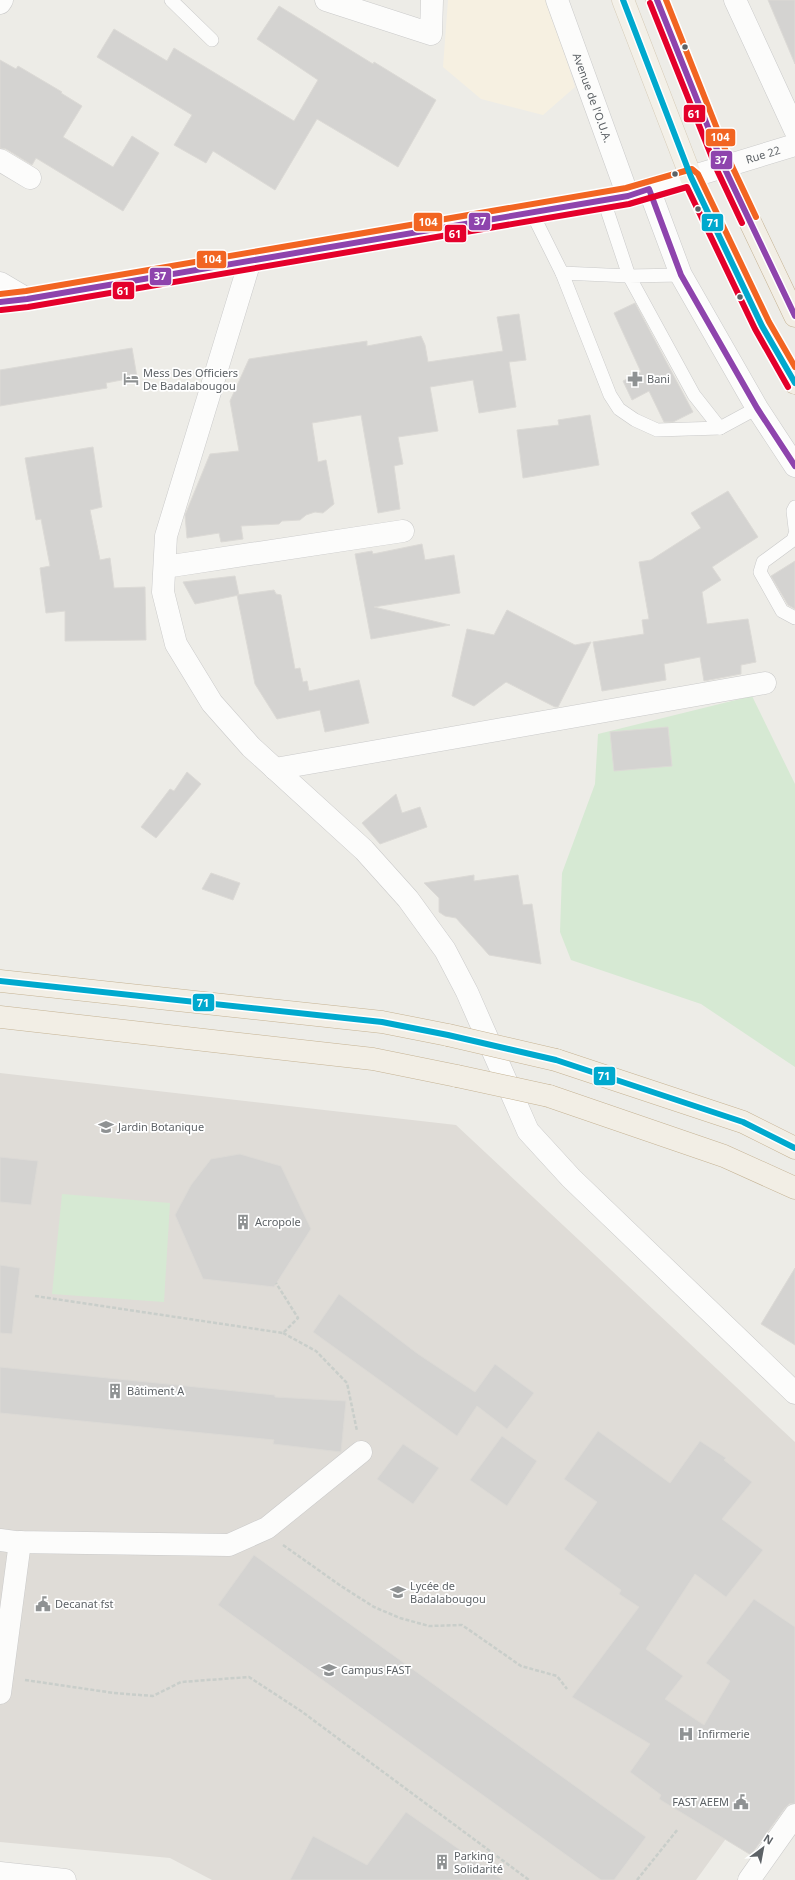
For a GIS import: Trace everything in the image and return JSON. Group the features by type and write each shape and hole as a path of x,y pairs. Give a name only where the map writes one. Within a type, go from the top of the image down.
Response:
{"highway":[{"path":"724,168 795,316"},
{"path":"691,177 762,326 795,383"},
{"path":"0,981 382,1022 448,1035 556,1060 743,1122 795,1148"},
{"path":"0,1018 373,1059 457,1076 549,1096 724,1156 795,1188"}],"main road":[{"path":"623,0 691,177"},
{"path":"657,0 724,168"}],"street":[{"path":"326,0 432,34 432,0"},
{"name":"Avenue de l'O.U.A.","path":"557,0 628,196"},
{"path":"735,0 795,130"},
{"name":"Rue 22","path":"0,302 27,300 628,196 724,168 795,145"},
{"path":"0,160 30,178"},
{"path":"649,189 681,275 757,408 795,466"},
{"path":"250,261 166,536 163,592 176,644 212,703 251,747 364,850 408,899 445,950 467,992 528,1130 571,1178 795,1393"},
{"path":"0,283 27,300"},
{"path":"165,567 403,531"},
{"path":"275,769 765,683"},
{"path":"2,1685 10,1541 229,1545 265,1529 362,1452"},
{"path":"749,1880 795,1815"},
{"path":"0,1873 65,1880"}],"lane":[{"path":"171,0 212,40"},
{"path":"604,200 629,276 694,395 720,428"},
{"path":"532,213 562,273 610,395 619,409 635,420 657,430 720,428 757,408"},
{"path":"562,273 629,276 681,275"},
{"path":"795,507 793,511 794,536 763,562 760,572 782,612 795,618"}],"path":[{"path":"276,1283 298,1318 283,1333"},
{"path":"35,1296 283,1333 316,1350 347,1383 362,1452"},
{"path":"265,1529 292,1553 374,1607 400,1618 429,1626 462,1625 488,1645 521,1666 557,1676 567,1689"},
{"path":"2,1685 153,1696 181,1682 248,1677 301,1712 529,1880"},
{"path":"637,1880 678,1829"}],"shaded area":[{"path":"448,0 548,0 575,87 543,115 481,99 443,67"},
{"name":"Lycée de Badalabougou","path":"0,1073 456,1125 795,1442 795,1743 696,1880 212,1880 170,1858 0,1842"}],"green space":[{"path":"752,696 795,784 795,1067 701,1004 571,960 560,932 562,873 595,784 598,734"},
{"path":"62,1194 170,1203 164,1302 52,1294"}],"building":[{"path":"768,0 795,0 795,64"},
{"path":"279,6 373,64 374,62 436,100 398,167 317,119 275,190 213,151 206,163 174,145 192,115 97,57 114,29 167,61 174,48 294,121 318,80 257,39"},
{"path":"0,60 16,69 18,66 62,92 61,93 82,106 63,137 113,167 132,136 159,153 123,211 36,158 32,165 6,149 0,148"},
{"path":"635,303 693,412 673,422 664,422 649,391 632,400 623,381 641,372 614,313"},
{"path":"519,314 526,360 509,362 516,407 479,413 473,380 430,387 438,431 398,437 403,464 394,466 400,509 378,513 361,415 312,423 318,462 326,460 334,504 323,513 315,512 306,515 300,520 282,521 279,524 241,526 243,539 221,542 219,533 187,538 185,515 210,454 239,451 230,401 249,359 367,341 367,346 421,336 425,345 428,362 503,351 497,317"},
{"path":"132,348 137,377 106,383 107,388 0,406 0,370"},
{"path":"590,415 599,465 523,478 517,430 559,425 558,420"},
{"path":"93,447 102,507 90,510 100,560 110,558 114,588 145,587 146,640 65,641 65,611 46,613 40,568 50,566 41,519 36,520 25,458"},
{"path":"728,491 758,537 712,567 721,580 702,592 707,624 748,619 756,662 741,665 741,674 704,681 700,657 664,664 666,680 602,691 593,642 644,634 642,620 649,619 639,562 651,560 701,528 691,513"},
{"path":"422,544 425,560 454,555 460,593 374,607 450,625 371,639 355,554 372,551 373,554"},
{"path":"795,561 795,609 788,605 771,576"},
{"path":"235,576 239,595 195,604 183,582"},
{"path":"274,590 276,594 281,595 295,669 300,668 303,682 307,681 309,691 359,680 369,723 325,732 320,710 277,719 255,684 237,595"},
{"path":"507,610 575,645 591,642 558,707 555,707 506,682 474,706 452,696 467,629 494,635"},
{"path":"668,727 672,766 614,771 610,732"},
{"path":"187,772 201,784 156,838 141,827 170,789 174,791"},
{"path":"396,794 402,813 420,807 427,827 380,844 362,823"},
{"path":"211,873 240,883 233,900 202,889"},
{"path":"474,875 474,881 518,875 523,905 532,904 541,964 489,955 456,918 445,916 439,912 439,898 424,883"},
{"name":"Acropole","path":"240,1154 281,1166 311,1229 274,1287 203,1279 175,1215 191,1185 211,1159"},
{"path":"0,1157 38,1161 31,1205 0,1202"},
{"path":"0,1265 20,1268 12,1334 0,1333"},
{"path":"795,1268 795,1345 761,1324"},
{"path":"339,1294 418,1354 475,1392 495,1364 534,1393 507,1429 477,1406 457,1436 313,1332"},
{"name":"Bâtiment A","path":"0,1367 275,1395 275,1397 346,1401 341,1452 273,1444 274,1440 0,1413"},
{"path":"598,1431 670,1483 700,1441 726,1458 724,1460 752,1482 722,1519 763,1550 726,1597 695,1574 646,1649 683,1676 665,1699 704,1725 730,1681 706,1663 754,1599 795,1627 795,1803 789,1804 785,1808 751,1855 659,1799 661,1795 630,1772 650,1744 572,1697 639,1607 619,1594 621,1590 564,1549 597,1502 564,1479"},
{"path":"502,1436 537,1461 507,1506 470,1480"},
{"path":"403,1444 439,1468 413,1504 377,1479"},
{"path":"254,1555 646,1837 614,1880 601,1880 218,1605"},
{"path":"406,1812 503,1880 290,1880 313,1836 367,1865"}],"transit line":[{"name":"71","path":"623,0 691,177 762,326 795,383"},
{"name":"37","path":"657,0 724,167 795,316"},
{"name":"104","path":"666,0 731,164 756,217"},
{"name":"61","path":"650,3 717,170 742,223"},
{"name":"104","path":"0,294 26,291 626,188 692,169 698,174 769,322 795,367"},
{"name":"61","path":"1,310 28,307 629,204 687,187 755,329 788,387"},
{"name":"37","path":"0,302 27,299 628,196 649,189 681,275 757,408 795,466"},
{"name":"71","path":"0,981 382,1022 448,1035 556,1060 743,1122 795,1148"}],"place":[{"name":"Mess Des Officiers De Badalabougou","path":"131,379"},
{"name":"Bani","path":"635,379"},
{"name":"Jardin Botanique","path":"106,1127"},
{"name":"Acropole","path":"243,1222"},
{"name":"Bâtiment A","path":"115,1391"},
{"name":"Lycée de Badalabougou","path":"398,1592"},
{"name":"Decanat fst","path":"43,1604"},
{"name":"Campus FAST","path":"329,1670"},
{"name":"Infirmerie","path":"686,1734"},
{"name":"FAST AEEM","path":"741,1802"},
{"name":"Parking Solidarité","path":"442,1862"}]}
